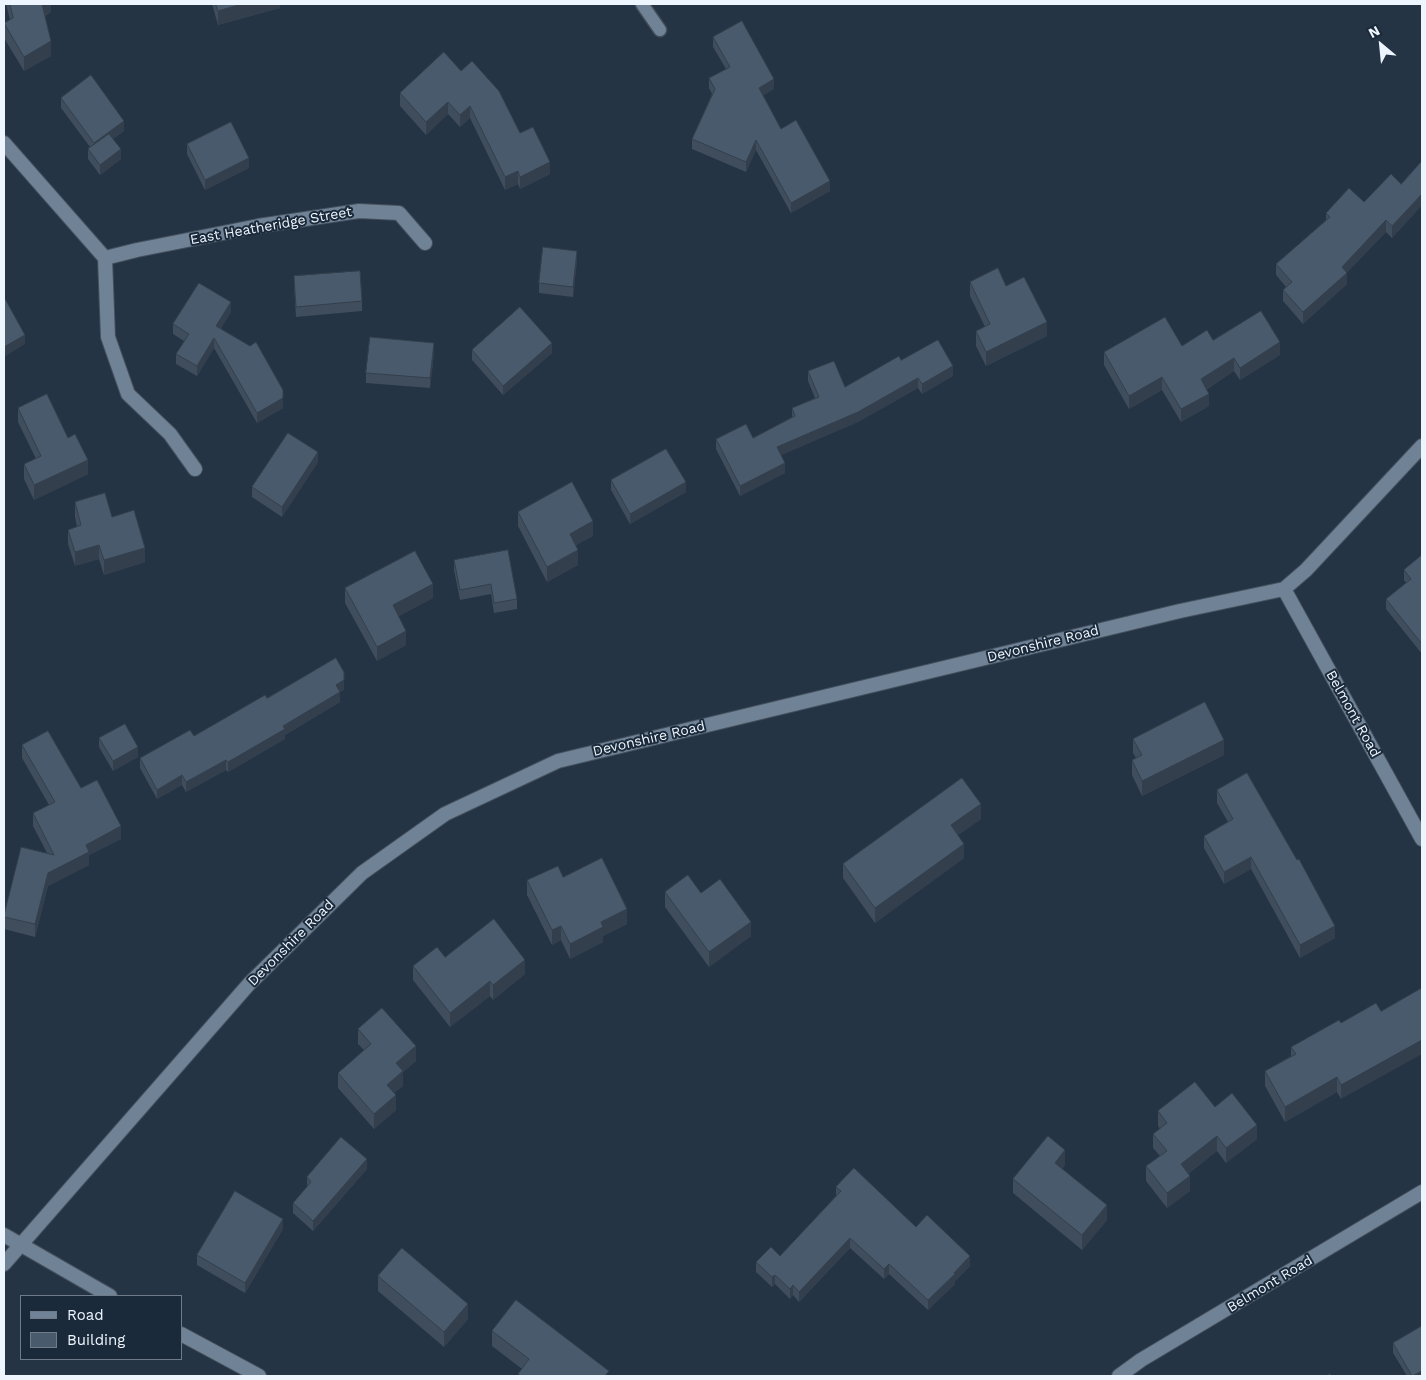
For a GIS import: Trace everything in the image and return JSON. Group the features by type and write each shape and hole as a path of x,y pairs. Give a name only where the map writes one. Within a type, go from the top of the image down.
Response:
{"street":[{"path":"4,143 106,258 108,337 128,394 170,434 195,469"},
{"name":"East Heatheridge Street","path":"106,258 258,226 360,211 399,213 425,243"},
{"name":"Devonshire Road","path":"4,1264 249,984 362,872 445,814 558,761 1170,613 1284,589 1306,570 1422,446"},
{"name":"Belmont Road","path":"1284,589 1422,839"},
{"name":"Belmont Road","path":"1119,1376 1150,1355 1422,1192"},
{"path":"4,1235 108,1295"},
{"path":"182,1335 259,1376"}],"lane":[{"path":"642,4 660,30"}],"building":[{"path":"10,4 42,4 51,41 24,57 4,23 13,18"},
{"path":"216,4 242,4 218,11"},
{"path":"742,21 774,79 759,88 781,129 796,120 830,181 791,203 756,140 746,162 692,139 715,89 709,78 730,67 713,37"},
{"path":"444,52 461,71 472,61 499,91 520,133 533,127 550,162 520,177 518,171 505,177 470,106 460,115 448,102 426,122 400,93"},
{"path":"91,75 124,121 94,143 61,98"},
{"path":"231,122 249,158 205,180 187,144"},
{"path":"109,134 121,149 100,165 88,149"},
{"path":"1422,161 1422,194 1392,226 1386,220 1342,267 1347,273 1303,312 1283,290 1292,282 1276,264 1330,217 1326,213 1349,188 1364,202 1391,174 1401,184"},
{"path":"543,247 577,251 573,287 539,283"},
{"path":"998,268 1006,286 1024,277 1047,322 986,352 976,331 990,324 970,282"},
{"path":"360,271 362,301 296,307 294,276"},
{"path":"199,283 231,302 216,326 250,346 256,342 283,390 283,398 257,413 214,338 197,366 176,354 189,334 173,324"},
{"path":"4,297 25,335 4,347"},
{"path":"520,307 552,343 503,386 472,350"},
{"path":"1261,311 1280,342 1240,368 1234,358 1201,379 1209,394 1181,409 1162,377 1129,396 1104,352 1165,317 1182,346 1207,330 1213,340"},
{"path":"370,337 434,343 430,378 366,373"},
{"path":"938,340 953,366 922,384 918,378 858,412 777,447 785,463 740,486 716,439 746,424 753,438 795,416 792,408 819,397 808,371 834,361 845,387 899,356 901,360"},
{"path":"47,394 68,438 75,434 88,460 34,485 24,464 41,456 18,408"},
{"path":"288,433 318,452 282,507 252,487"},
{"path":"666,449 686,482 630,514 611,480"},
{"path":"572,482 593,521 570,534 578,550 547,567 518,512"},
{"path":"105,493 112,517 134,510 145,548 104,560 99,545 75,552 68,530 81,525 75,502"},
{"path":"508,550 517,599 494,603 491,584 460,590 454,560"},
{"path":"415,551 433,584 393,605 406,631 377,647 345,588"},
{"path":"1422,555 1422,644 1386,599 1411,579 1404,570"},
{"path":"336,658 344,672 344,680 336,685 340,692 283,726 285,729 228,762 226,760 186,782 182,775 157,790 140,758 190,730 194,736 265,695 267,698"},
{"path":"1205,702 1224,740 1142,781 1132,760 1142,755 1133,739"},
{"path":"125,724 138,747 113,761 99,738"},
{"path":"48,731 81,788 97,780 121,826 86,845 89,852 48,873 35,924 4,917 4,915 21,847 54,855 33,813 55,802 22,745"},
{"path":"1247,773 1297,860 1299,859 1335,926 1300,945 1251,857 1224,872 1204,836 1233,819 1217,790"},
{"path":"962,778 981,804 951,825 964,844 875,908 843,864"},
{"path":"602,858 627,909 601,922 603,927 570,944 561,926 552,930 527,880 558,866 563,877"},
{"path":"688,875 701,893 720,879 751,922 709,952 665,892"},
{"path":"494,919 525,960 493,985 490,981 450,1013 413,966 437,947 445,957"},
{"path":"1422,988 1422,1040 1341,1085 1337,1077 1285,1107 1265,1071 1296,1054 1291,1047 1339,1020 1341,1023 1376,1003 1381,1011"},
{"path":"382,1008 416,1046 396,1063 403,1071 387,1085 396,1095 374,1114 338,1073 371,1044 358,1029"},
{"path":"1195,1082 1215,1107 1232,1093 1257,1125 1226,1148 1217,1136 1181,1164 1190,1176 1167,1193 1146,1166 1167,1151 1153,1134 1167,1123 1158,1111"},
{"path":"1048,1136 1065,1150 1055,1163 1107,1205 1082,1235 1013,1179"},
{"path":"341,1137 367,1159 313,1221 293,1203 311,1182 307,1177"},
{"path":"854,1168 916,1227 927,1215 970,1256 955,1274 928,1300 889,1264 884,1269 850,1238 799,1292 793,1285 790,1289 775,1275 772,1277 756,1262 771,1247 780,1256 841,1191 836,1187"},
{"path":"235,1191 283,1219 245,1283 197,1255"},
{"path":"402,1248 468,1304 444,1332 378,1276"},
{"path":"516,1300 609,1371 605,1376 521,1376 518,1374 529,1359 492,1331"},
{"path":"1422,1326 1422,1371 1412,1376 1393,1343"}]}
